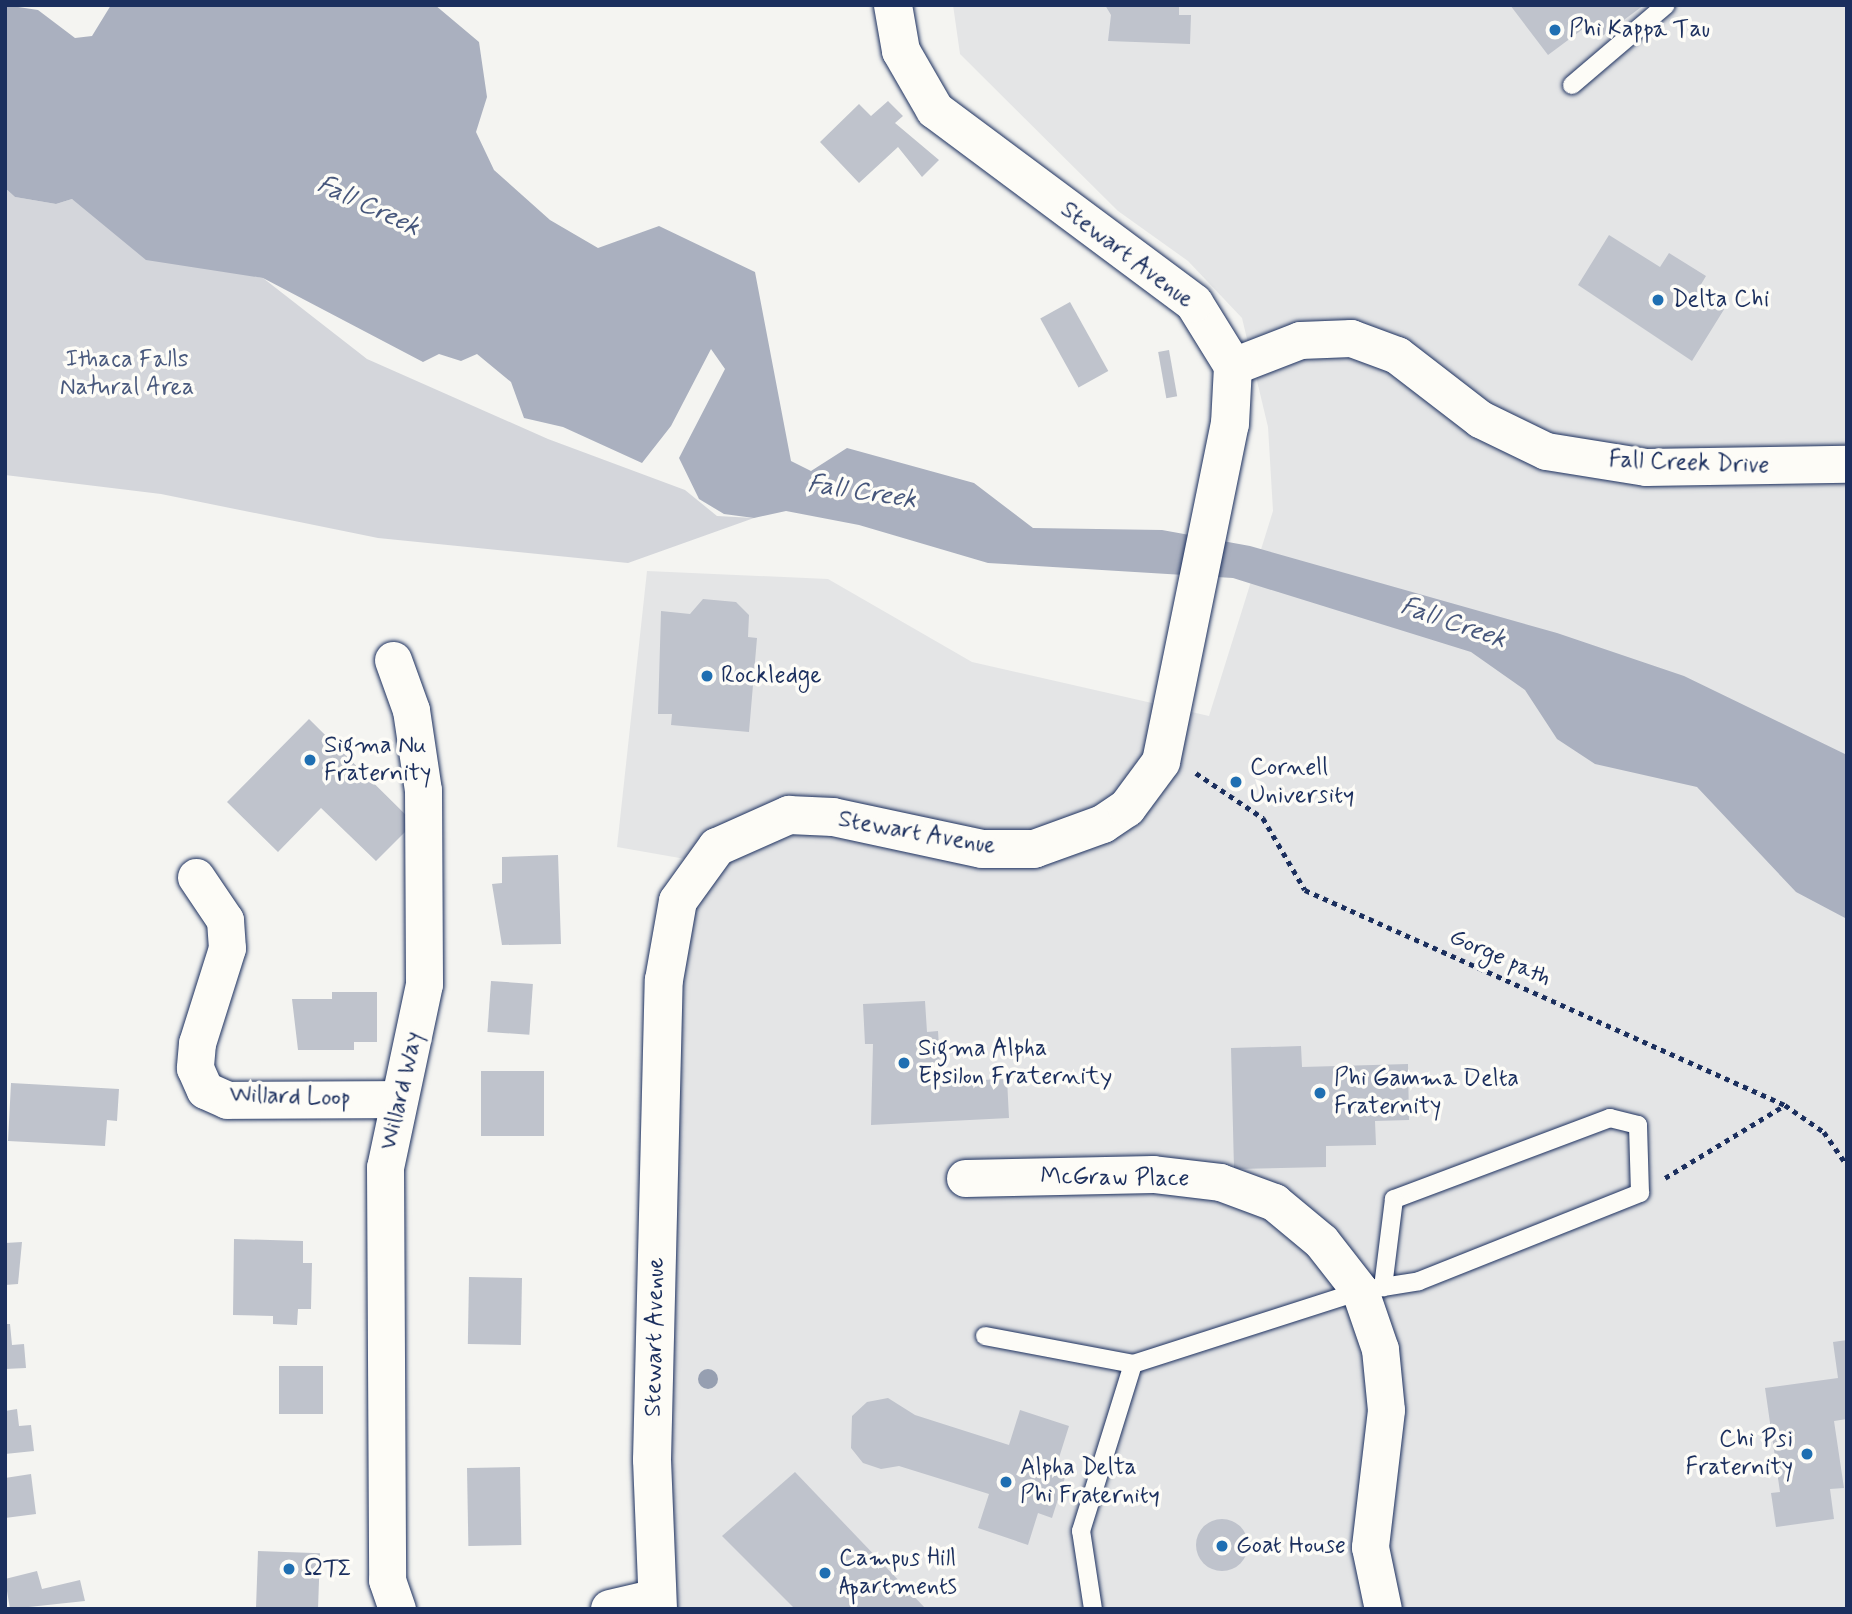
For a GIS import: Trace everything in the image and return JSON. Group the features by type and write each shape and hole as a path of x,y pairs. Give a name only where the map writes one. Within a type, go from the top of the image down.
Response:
{"street":[{"name":"Stewart Avenue","path":"655,1604 664,980 671,923 691,875 745,830 789,815 833,817 982,849 1034,849 1119,814 1144,792 1163,754 1222,460 1233,366 1220,335 1195,303 935,110 901,51 893,5"},
{"name":"Fall Creek Drive","path":"1233,366 1300,340 1351,338 1397,355 1480,419 1546,451 1646,467 1847,464"},
{"name":"Willard Way","path":"393,660 411,710 423,790 424,956 421,1011 395,1099 385,1180 387,1580 397,1609"},
{"name":"Willard Loop","path":"196,877 225,920 227,948 197,1043 195,1068 205,1090 227,1100 395,1099"},
{"name":"McGraw Place","path":"965,1178 1153,1174 1220,1182 1274,1202 1372,1289 1386,1410 1370,1547 1383,1609"},
{"path":"610,1609 655,1604"}],"lane":[{"path":"1572,85 1666,5"},
{"path":"985,1336 1133,1364 1372,1289 1419,1281 1640,1193 1638,1125 1610,1118 1394,1199 1372,1289"},
{"path":"1093,1609 1081,1531 1133,1364"}],"path":[{"name":"Gorge path","path":"1163,754 1225,788 1263,818 1305,890 1785,1105 1824,1132 1847,1165"},
{"path":"1640,1193 1785,1105"}],"shaded area":[{"name":"Cornell University","path":"953,5 1847,5 1847,1609 617,1609 643,1596 661,933 691,860 617,847 647,571 828,579 972,662 1209,716 1273,511 1268,427 1242,318 1188,261 1118,211 960,54"}],"green space":[{"name":"Ithaca Falls Natural Area","path":"5,188 15,197 56,204 72,199 229,271 263,278 367,359 548,439 685,490 717,516 754,518 628,563 378,538 161,494 5,475"}],"water":[{"name":"Fall Creek","path":"5,5 38,10 75,38 92,36 111,5 435,5 479,42 487,97 476,132 494,170 550,220 598,248 659,226 755,272 791,461 811,471 847,448 974,483 1033,528 1162,530 1250,546 1557,633 1684,676 1847,755 1847,919 1796,892 1697,787 1595,764 1557,739 1525,690 1471,652 1233,578 988,563 859,525 786,511 754,518 724,514 699,499 679,458 725,369 711,349 671,426 642,463 563,427 524,418 511,382 477,354 461,361 439,354 423,362 263,278 146,260 72,199 56,204 15,197 5,188"}],"building":[{"path":"1105,5 1179,5 1179,15 1191,15 1190,44 1108,41 1111,15"},
{"name":"Phi Kappa Tau","path":"1510,5 1644,5 1601,37 1591,23 1548,55"},
{"path":"888,101 903,116 895,123 939,160 922,177 898,147 859,183 820,142 859,104 871,116"},
{"name":"Delta Chi","path":"1609,235 1660,267 1669,253 1706,276 1700,286 1728,303 1692,361 1578,285"},
{"path":"1070,302 1108,371 1079,388 1040,318"},
{"path":"1169,350 1177,396 1166,398 1158,352"},
{"name":"Rockledge","path":"703,599 736,602 749,615 748,637 757,638 749,732 671,725 672,714 658,714 661,611 690,614"},
{"name":"Sigma Nu Fraternity","path":"309,719 414,823 376,861 321,808 278,852 227,802"},
{"path":"558,855 561,944 502,945 492,884 502,883 502,857"},
{"path":"491,981 533,984 529,1035 487,1032"},
{"path":"332,992 377,992 377,1042 354,1042 354,1050 298,1050 292,999 332,999"},
{"name":"Sigma Alpha Epsilon Fraternity","path":"925,1001 927,1032 938,1031 940,1063 927,1063 928,1082 1007,1079 1009,1118 871,1125 873,1044 865,1044 863,1004"},
{"name":"Phi Gamma Delta Fraternity","path":"1301,1046 1302,1067 1408,1064 1409,1120 1375,1121 1376,1145 1326,1146 1326,1167 1234,1169 1231,1048"},
{"path":"481,1071 544,1071 544,1136 481,1136"},
{"path":"11,1083 119,1089 117,1121 107,1120 105,1146 8,1141"},
{"path":"234,1239 303,1241 303,1263 312,1263 311,1309 298,1309 297,1325 273,1324 273,1316 233,1315"},
{"path":"22,1242 18,1284 5,1285 5,1243"},
{"path":"469,1277 522,1278 521,1345 468,1344"},
{"path":"5,1324 10,1324 12,1345 24,1344 26,1368 5,1369"},
{"name":"Chi Psi Fraternity","path":"1847,1340 1847,1419 1834,1421 1844,1488 1830,1489 1834,1519 1776,1527 1771,1493 1780,1492 1765,1388 1838,1378 1833,1342"},
{"path":"279,1366 323,1366 323,1414 279,1414"},
{"name":"Alpha Delta Phi Fraternity","path":"888,1398 915,1415 1009,1445 1020,1410 1069,1426 1057,1464 1068,1468 1052,1518 1038,1513 1028,1545 978,1528 989,1494 899,1466 881,1469 863,1463 851,1448 852,1416 867,1402"},
{"path":"17,1409 19,1426 31,1425 34,1451 5,1454 5,1411"},
{"path":"520,1467 521,1545 468,1546 467,1468"},
{"name":"Campus Hill Apartments","path":"795,1472 926,1609 795,1609 722,1536"},
{"path":"31,1474 36,1514 5,1518 5,1478"},
{"name":"Goat House","path":"1222,1519 1232,1521 1240,1527 1246,1535 1246,1555 1240,1563 1232,1569 1222,1571 1212,1569 1204,1563 1198,1555 1196,1545 1198,1535 1204,1527 1212,1521"},
{"name":"ΩΤΣ","path":"258,1551 320,1553 318,1609 256,1609"},
{"path":"37,1571 42,1589 80,1580 85,1601 10,1609 5,1579"}],"place":[{"name":"Phi Kappa Tau","path":"1555,30"},
{"name":"Delta Chi","path":"1658,300"},
{"name":"Rockledge","path":"707,676"},
{"name":"Sigma Nu Fraternity","path":"310,760"},
{"name":"Cornell University","path":"1236,782"},
{"name":"Sigma Alpha Epsilon Fraternity","path":"904,1063"},
{"name":"Phi Gamma Delta Fraternity","path":"1320,1093"},
{"name":"Chi Psi Fraternity","path":"1807,1454"},
{"name":"Alpha Delta Phi Fraternity","path":"1006,1482"},
{"name":"Goat House","path":"1222,1546"},
{"name":"ΩΤΣ","path":"289,1569"},
{"name":"Campus Hill Apartments","path":"825,1573"}]}
